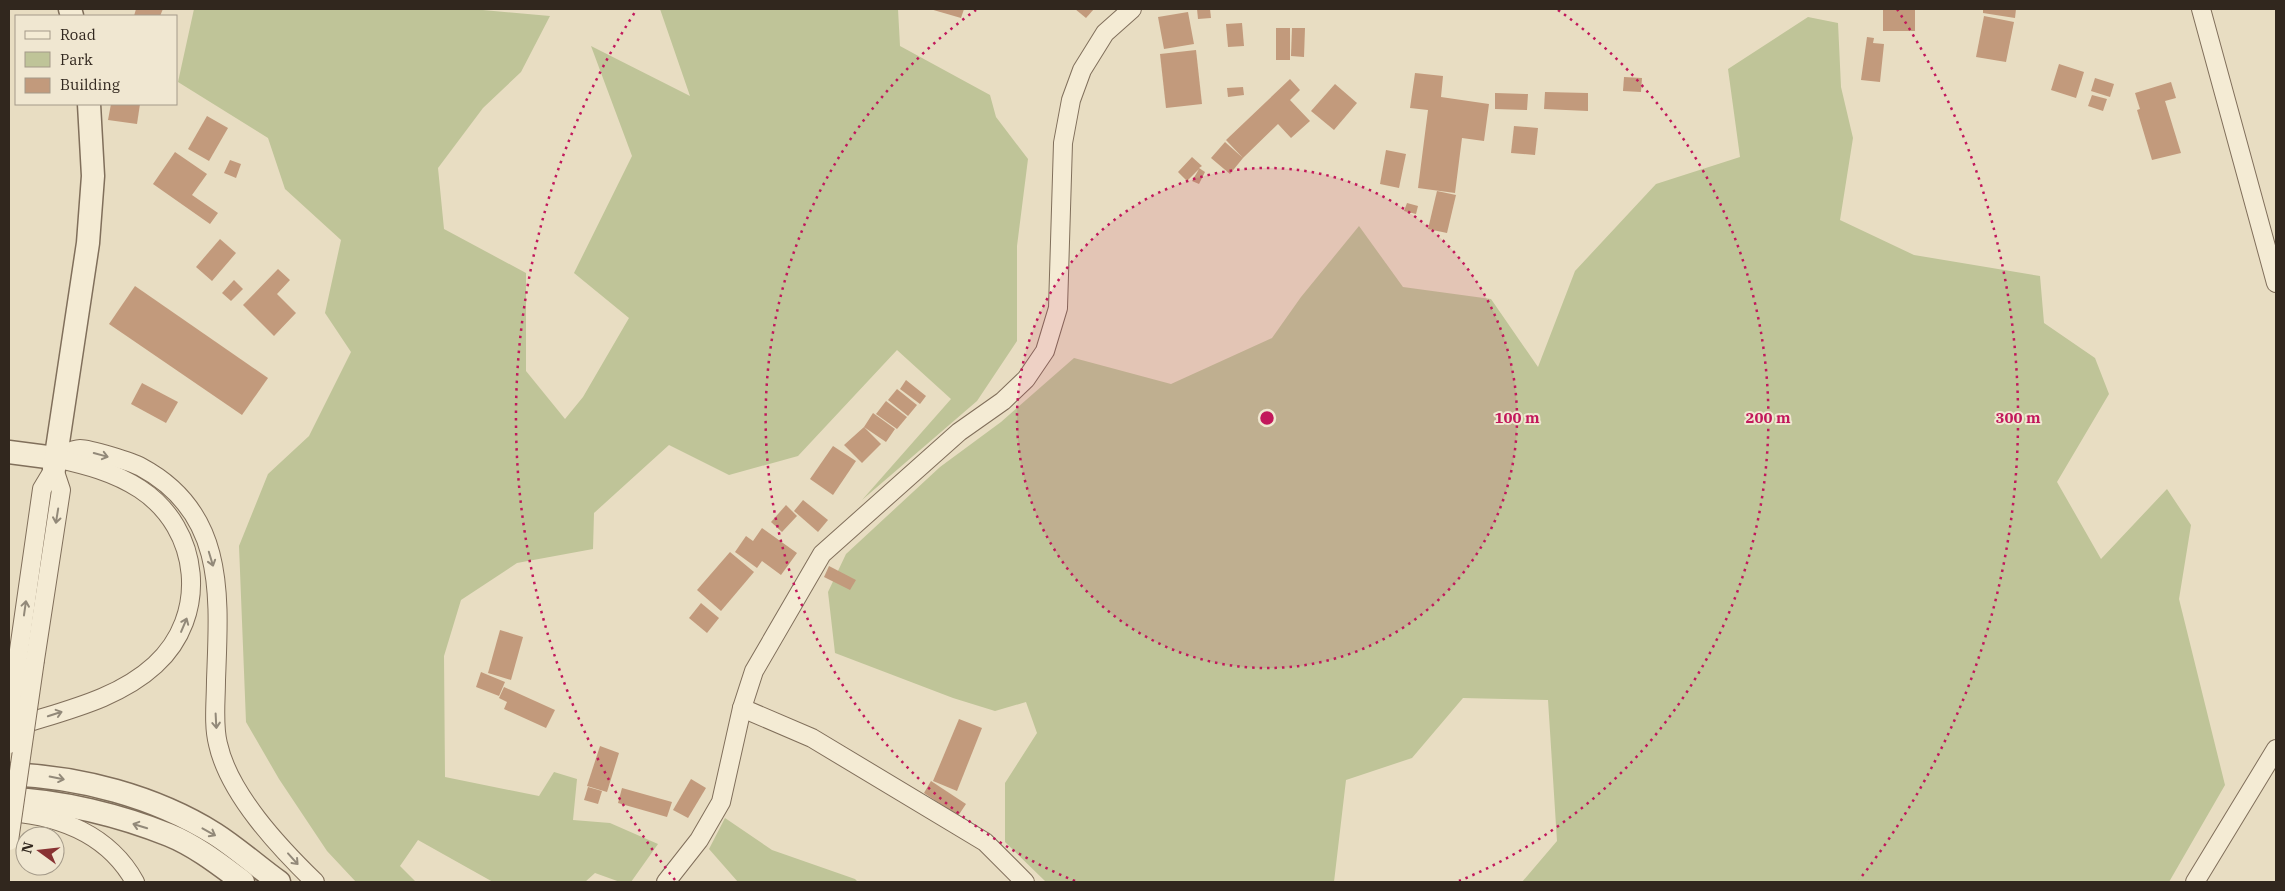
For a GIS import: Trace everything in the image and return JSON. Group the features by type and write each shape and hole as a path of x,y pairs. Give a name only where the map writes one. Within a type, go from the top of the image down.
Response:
{"street":[{"path":"666,882 699,840 721,802 742,708 754,671 822,554 959,432 1003,400 1026,379 1045,351 1058,308 1063,142 1070,100 1082,70 1105,33 1132,9"},
{"path":"2201,9 2276,283"},
{"path":"9,744 61,490 54,464 88,243 93,176 89,105"},
{"path":"54,464 79,449 135,464 161,478 184,499 202,527 217,579 217,743 226,770 240,794 276,841 315,882"},
{"path":"9,452 54,464 114,474 142,490 163,508 182,536 191,564 191,602 185,625 172,647 156,664 135,681 98,699 9,729"},
{"path":"9,841 27,658"},
{"path":"742,708 812,738 985,842 1025,882"},
{"path":"2195,882 2276,749"},
{"path":"9,774 42,776 93,785 151,802 215,834 279,882"},
{"path":"9,799 31,799 80,808 170,836 205,855 243,882"},
{"path":"9,812 49,817 75,826 114,856 135,882"}],"green space":[{"path":"194,9 472,9 550,16 521,72 483,108 438,168 444,229 526,273 526,371 565,419 583,397 629,318 574,273 632,156 591,46 690,96 660,9 898,9 900,46 990,95 996,117 1028,159 1017,246 1017,341 977,401 862,500 951,399 897,350 798,456 729,475 669,445 594,513 593,549 517,563 461,600 444,656 445,777 539,796 554,772 577,779 573,820 610,823 658,844 631,882 620,882 595,873 585,882 493,882 418,840 400,866 416,882 356,882 327,851 279,779 246,722 239,546 268,474 309,436 351,352 325,313 341,240 285,189 268,138 178,82"},
{"path":"1808,17 1838,23 1841,87 1853,138 1840,220 1914,255 2040,276 2044,323 2095,358 2109,394 2057,482 2101,559 2167,489 2191,525 2179,599 2225,785 2169,882 1522,882 1557,841 1548,700 1463,698 1412,758 1346,780 1334,882 1046,882 1005,842 1005,783 1037,733 1026,702 995,711 953,698 835,653 828,592 846,554 940,467 1001,422 1074,358 1171,384 1272,338 1301,297 1359,226 1403,287 1491,299 1538,367 1575,271 1656,184 1740,157 1728,69"},
{"path":"725,818 772,850 855,879 858,882 738,882 709,849"}],"building":[{"path":"136,9 163,9 160,15 134,15"},
{"path":"930,9 964,9 961,18"},
{"path":"1075,9 1094,9 1086,18"},
{"path":"1197,9 1210,9 1211,18 1198,19"},
{"path":"1883,9 1915,9 1915,31 1883,31"},
{"path":"1983,9 2016,9 2015,18 1983,13"},
{"path":"1188,12 1194,44 1164,49 1158,17"},
{"path":"1984,16 2014,22 2006,62 1976,57"},
{"path":"1242,23 1244,46 1228,47 1226,24"},
{"path":"1276,28 1290,28 1290,60 1276,60"},
{"path":"1292,28 1305,28 1304,57 1291,56"},
{"path":"1867,37 1874,38 1873,43 1884,44 1880,82 1861,80"},
{"path":"1196,50 1202,104 1166,108 1160,54"},
{"path":"2059,64 2084,72 2076,98 2051,90"},
{"path":"1415,73 1443,76 1441,97 1489,104 1484,141 1462,138 1455,193 1418,188 1428,110 1410,108"},
{"path":"1624,77 1642,78 1641,92 1623,91"},
{"path":"2095,78 2114,84 2110,97 2091,91"},
{"path":"1290,79 1300,90 1290,100 1310,121 1291,138 1278,124 1243,158 1226,140"},
{"path":"2171,82 2176,98 2165,101 2181,153 2152,160 2137,110 2140,109 2135,93"},
{"path":"1335,84 1357,103 1334,130 1311,111"},
{"path":"1243,87 1244,95 1228,97 1227,88"},
{"path":"1545,92 1588,93 1588,111 1544,109"},
{"path":"1495,93 1528,94 1527,110 1495,109"},
{"path":"2092,95 2107,99 2103,111 2088,106"},
{"path":"111,105 140,105 137,124 108,120"},
{"path":"207,116 228,128 209,161 188,149"},
{"path":"1514,126 1538,128 1535,155 1511,153"},
{"path":"1225,142 1243,158 1230,174 1211,158"},
{"path":"1386,150 1406,154 1399,188 1380,184"},
{"path":"175,152 207,174 192,195 218,213 210,224 153,184"},
{"path":"1192,157 1202,166 1199,168 1205,172 1199,184 1192,181 1199,169 1187,181 1178,172"},
{"path":"230,160 241,164 236,178 224,173"},
{"path":"1437,191 1456,195 1447,233 1428,229"},
{"path":"1407,203 1418,206 1416,214 1404,211"},
{"path":"220,239 236,253 212,281 196,267"},
{"path":"278,269 290,280 277,294 296,313 274,336 243,305"},
{"path":"234,280 243,289 231,301 222,293"},
{"path":"135,286 268,378 242,415 109,324"},
{"path":"906,380 926,396 920,404 900,389"},
{"path":"142,383 178,402 166,423 131,404"},
{"path":"897,389 917,405 908,416 888,400"},
{"path":"886,401 907,417 897,429 876,414"},
{"path":"873,413 895,429 886,442 864,427"},
{"path":"864,427 881,444 862,463 844,445"},
{"path":"833,446 856,461 833,495 810,479"},
{"path":"803,500 828,520 818,532 794,511"},
{"path":"786,505 797,516 782,532 771,522"},
{"path":"762,528 797,553 781,575 762,561 757,568 735,552 746,536 753,541"},
{"path":"730,552 754,572 721,611 697,590"},
{"path":"829,566 856,580 850,590 824,577"},
{"path":"701,603 719,618 707,633 689,618"},
{"path":"500,630 523,637 511,680 488,673"},
{"path":"481,672 505,682 499,696 476,687"},
{"path":"504,687 555,710 546,728 504,709 507,702 499,698"},
{"path":"959,719 982,728 957,791 933,781"},
{"path":"600,746 619,753 607,792 587,786"},
{"path":"691,779 706,788 688,818 673,810"},
{"path":"931,781 966,804 958,816 924,793"},
{"path":"588,787 602,791 598,804 584,800"},
{"path":"622,788 672,802 667,817 618,803"}]}
